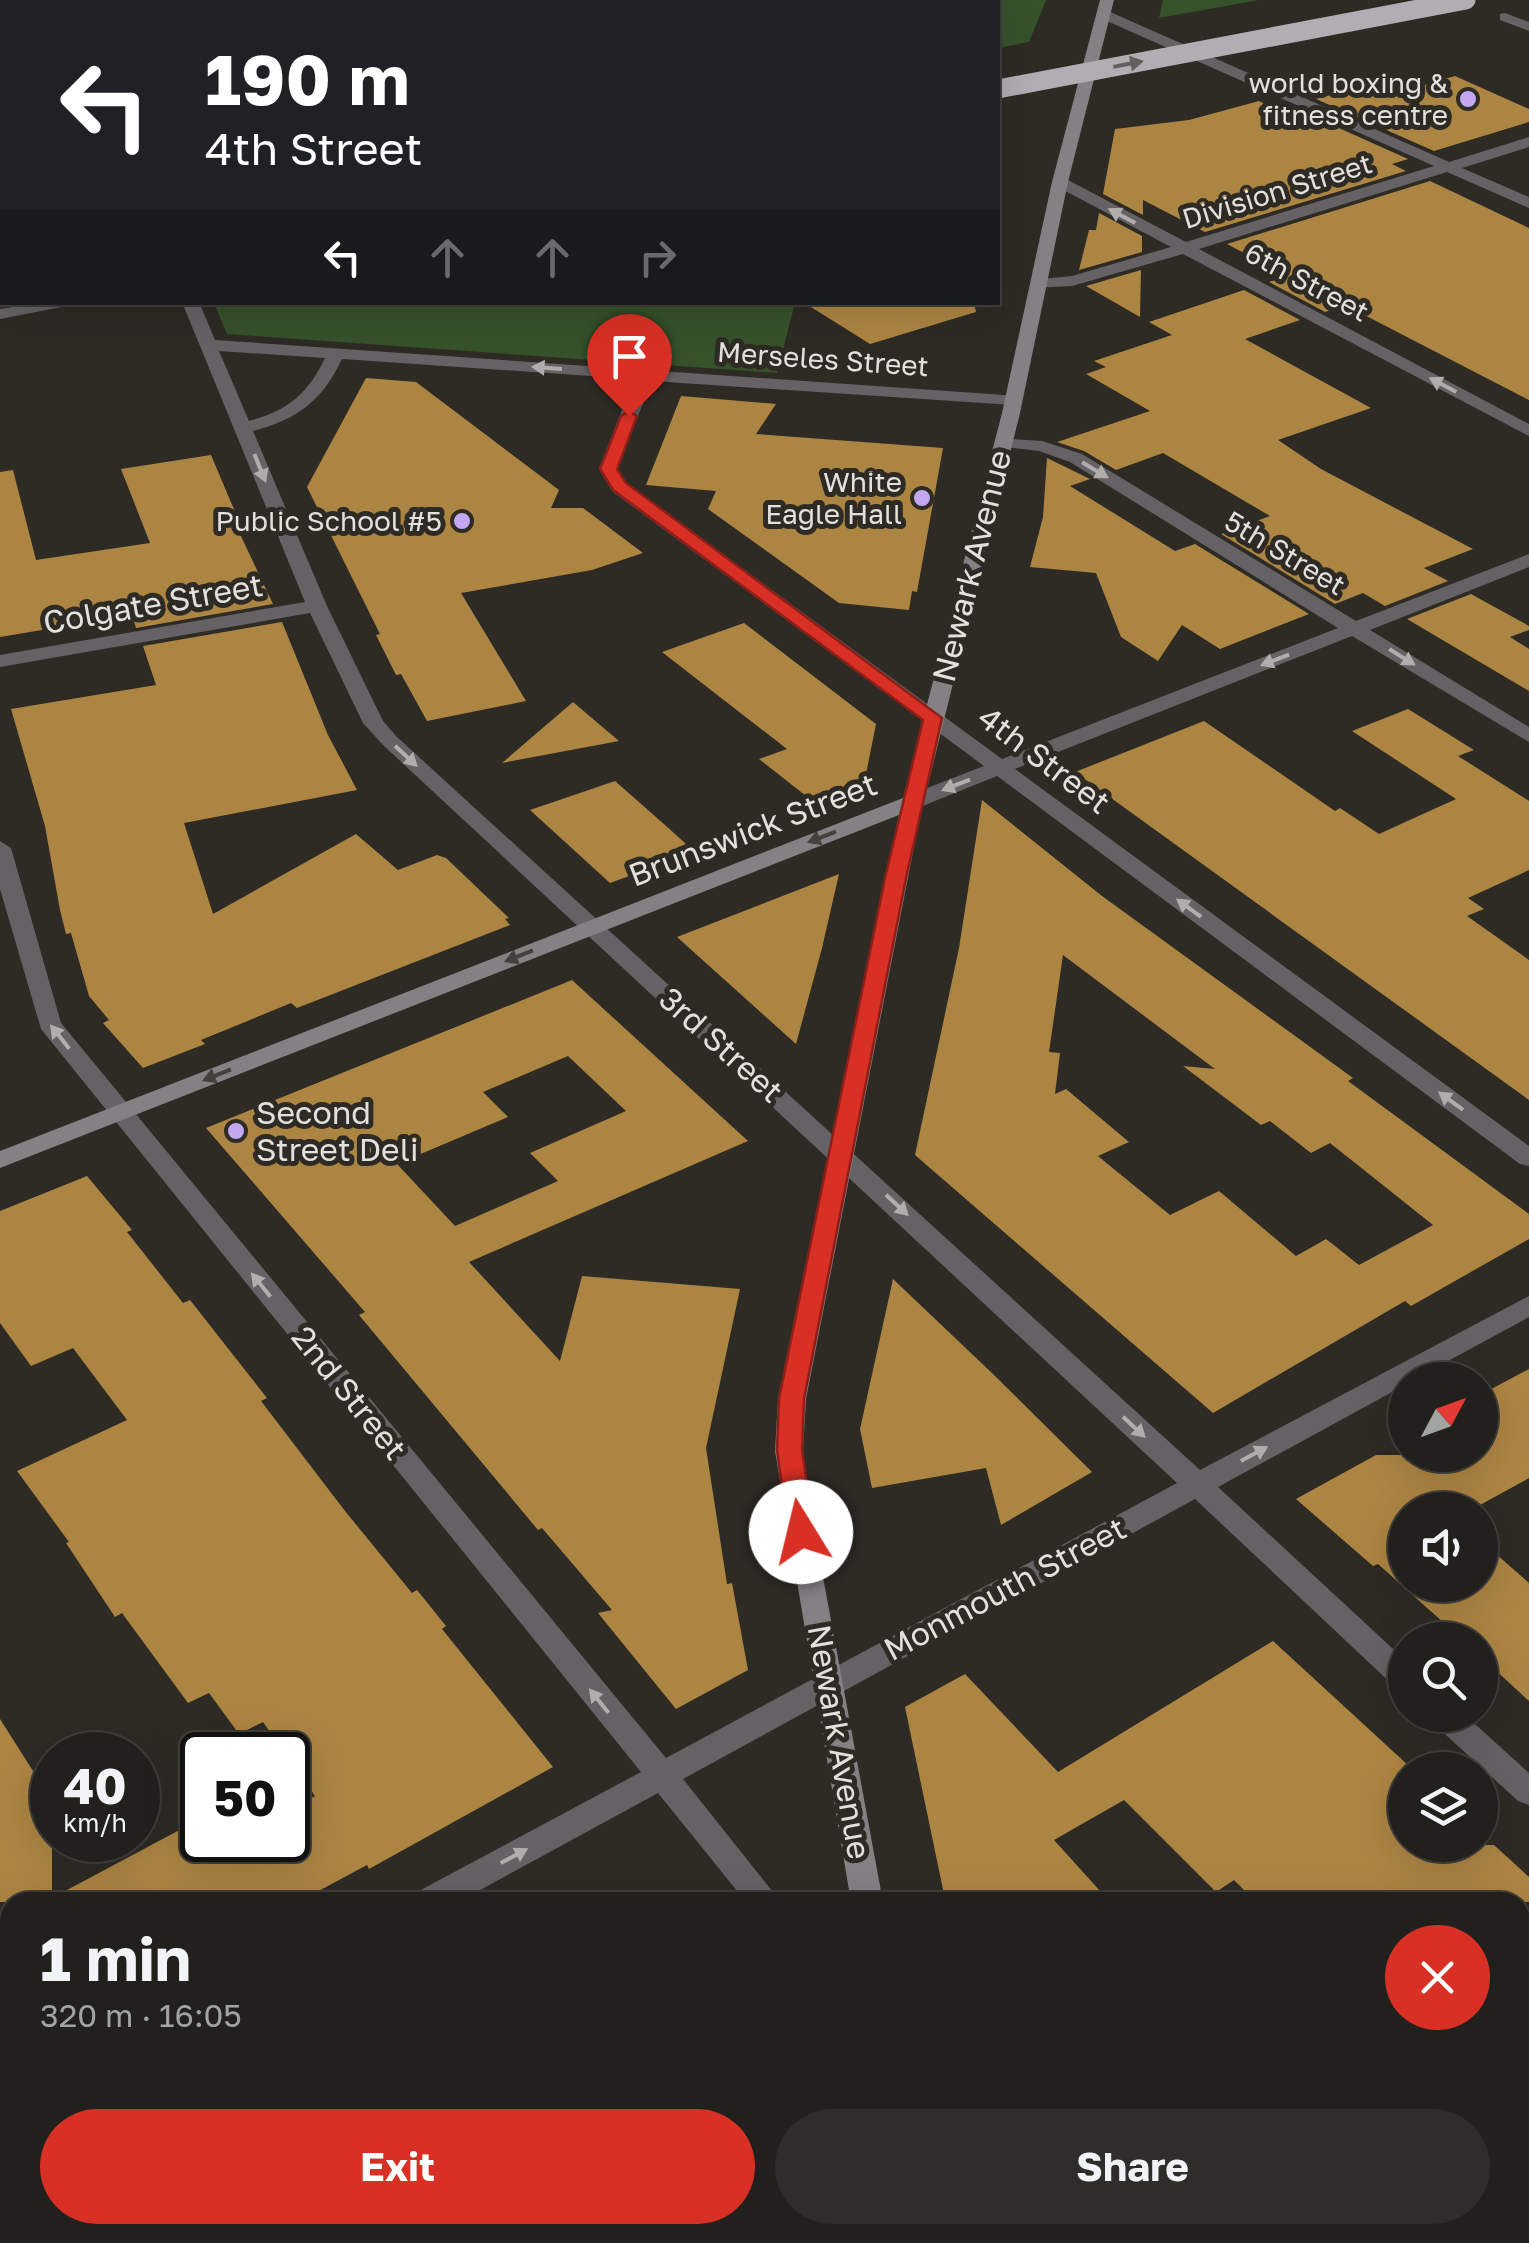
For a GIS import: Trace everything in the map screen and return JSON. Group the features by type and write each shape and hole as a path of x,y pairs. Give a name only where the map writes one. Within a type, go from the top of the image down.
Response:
{"highway":[{"path":"1000,70 1369,0"},
{"path":"1000,89 1466,0"}],"main road":[{"name":"Newark Avenue","path":"864,1892 795,1501 790,1450 792,1399 912,802 1014,400 1060,182 1105,7"},
{"name":"Brunswick Street","path":"0,1160 912,802"}],"street":[{"path":"1105,7 1529,204"},
{"path":"1505,18 1529,27"},
{"name":"Division Street","path":"1038,284 1072,281 1529,142"},
{"name":"6th Street","path":"1060,182 1529,431"},
{"path":"0,314 60,305"},
{"name":"3rd Street","path":"191,305 316,606 374,723 1388,1662"},
{"name":"Merseles Street","path":"210,346 1014,400"},
{"path":"244,428 299,410 315,397 336,354"},
{"name":"4th Street","path":"645,375 608,469 619,487 1529,1158"},
{"name":"5th Street","path":"1003,442 1042,446 1076,458 1529,736"},
{"name":"Brunswick Street","path":"912,802 1529,560"},
{"name":"Colgate Street","path":"0,661 316,606"},
{"name":"2nd Street","path":"0,848 49,1024 757,1892"},
{"name":"Monmouth Street","path":"446,1892 1529,1305"},
{"path":"1464,1732 1529,1792"}],"green space":[{"path":"1000,0 1046,0 1029,42 1000,48"},
{"path":"1163,0 1259,0 1159,18"},
{"path":"215,305 794,305 777,373 227,334"}],"building":[{"path":"1455,76 1529,109 1529,122 1434,151 1316,99 1368,85 1390,95"},
{"path":"1259,101 1278,110 1290,106 1408,159 1392,164 1406,171 1205,232 1143,200 1143,215 1103,194 1115,129 1189,120"},
{"path":"1430,181 1529,228 1529,400 1345,305 1325,312 1269,282 1288,276 1227,244"},
{"path":"1099,213 1142,236 1142,252 1079,270 1089,230 1096,230"},
{"path":"1141,270 1140,317 1086,286"},
{"path":"1244,290 1300,320 1245,339 1371,408 1278,440 1321,469 1473,549 1424,568 1448,581 1385,606 1363,593 1335,604 1221,534 1270,516 1163,453 1116,470 1084,451 1057,442 1150,411 1086,374 1106,367 1094,361 1172,335 1149,322"},
{"path":"808,305 975,305 976,312 870,344"},
{"name":"Public School #5","path":"366,378 416,382 559,490 551,508 583,508 643,553 592,570 461,593 526,701 427,721 401,674 396,675 376,635 380,634 307,487"},
{"path":"681,396 776,404 756,434 943,448 917,592 912,591 909,610 839,603 708,509 716,491 646,485"},
{"path":"211,455 236,514 231,515 273,604 136,628 132,615 0,637 0,472 13,470 36,560 150,543 121,469"},
{"path":"1047,458 1090,479 1070,486 1175,551 1195,544 1309,614 1220,649 1182,625 1158,661 1121,637 1096,573 1030,567 1043,517"},
{"path":"1471,594 1529,626 1529,630 1510,637 1529,649 1529,691 1407,619"},
{"path":"282,622 328,735 357,790 184,823 213,914 356,834 398,870 437,855 446,858 509,918 505,919 510,925 297,1008 291,1003 143,1068 103,1023 109,1020 89,996 71,933 66,934 45,826 11,709 156,685 143,646"},
{"path":"744,623 876,724 865,779 859,785 815,803 759,759 787,749 662,652"},
{"path":"573,702 619,741 502,763"},
{"path":"1408,709 1474,750 1458,756 1529,801 1529,870 1468,898 1484,909 1467,916 1529,960 1529,1100 1075,772 1204,721 1335,811 1340,808 1379,834 1456,799 1352,731"},
{"path":"615,781 695,852 610,883 530,810"},
{"path":"982,800 1102,896 1353,1078 1348,1081 1529,1214 1529,1239 1411,1306 1405,1301 1213,1413 915,1155 959,948","holes":["1063,955 1215,1069 1183,1066 1261,1125 1270,1121 1311,1153 1330,1143 1433,1225 1359,1265 1326,1239 1296,1256 1219,1191 1170,1215 1098,1156 1129,1142 1066,1089 1055,1094 1060,1053 1049,1052"]},
{"path":"839,874 822,948 796,1044 677,937"},
{"path":"572,980 748,1141 469,1262 560,1361 582,1276 740,1289 706,1448 727,1584 732,1583 748,1670 676,1709 598,1613 612,1610 542,1528 538,1530 359,1315 365,1312 206,1128","holes":["568,1056 626,1111 530,1153 558,1181 455,1226 397,1164 508,1117 483,1092"]},
{"path":"87,1176 132,1230 127,1232 183,1303 190,1300 267,1398 261,1401 345,1511 412,1593 417,1590 446,1626 442,1629 553,1767 369,1869 367,1865 317,1892 63,1892 120,1862 160,1862 160,1840 180,1830 180,1862 310,1862 310,1799 315,1796 310,1789 310,1732 270,1732 263,1722 238,1732 209,1693 188,1703 122,1613 115,1617 66,1543 69,1542 17,1471 127,1420 73,1348 31,1366 0,1323 0,1211"},
{"path":"893,1279 1092,1472 1001,1525 986,1468 872,1488 860,1429"},
{"path":"1529,1369 1529,1478 1498,1495 1498,1492 1388,1492 1388,1573 1378,1564 1373,1566 1296,1499 1376,1455 1388,1455 1388,1472 1498,1472 1498,1385"},
{"path":"1498,1556 1529,1583 1529,1701 1498,1673 1498,1622 1443,1622 1420,1602 1498,1602"},
{"path":"1273,1641 1394,1752 1388,1752 1388,1862 1498,1862 1498,1849 1529,1877 1529,1892 1246,1892 1234,1880 1216,1892 1124,1800 1054,1840 1101,1892 944,1892 905,1707 965,1674 1058,1772"},
{"path":"0,1719 30,1766 30,1862 52,1862 52,1892 0,1892"}],"place":[{"name":"world boxing & fitness centre","path":"1468,99"},
{"name":"White Eagle Hall","path":"922,498"},
{"name":"Public School #5","path":"462,521"},
{"name":"Second Street Deli","path":"236,1131"}],"route":[{"path":"629,416 608,469 619,487 933,718 896,878 792,1399 790,1450 801,1532"}]}
